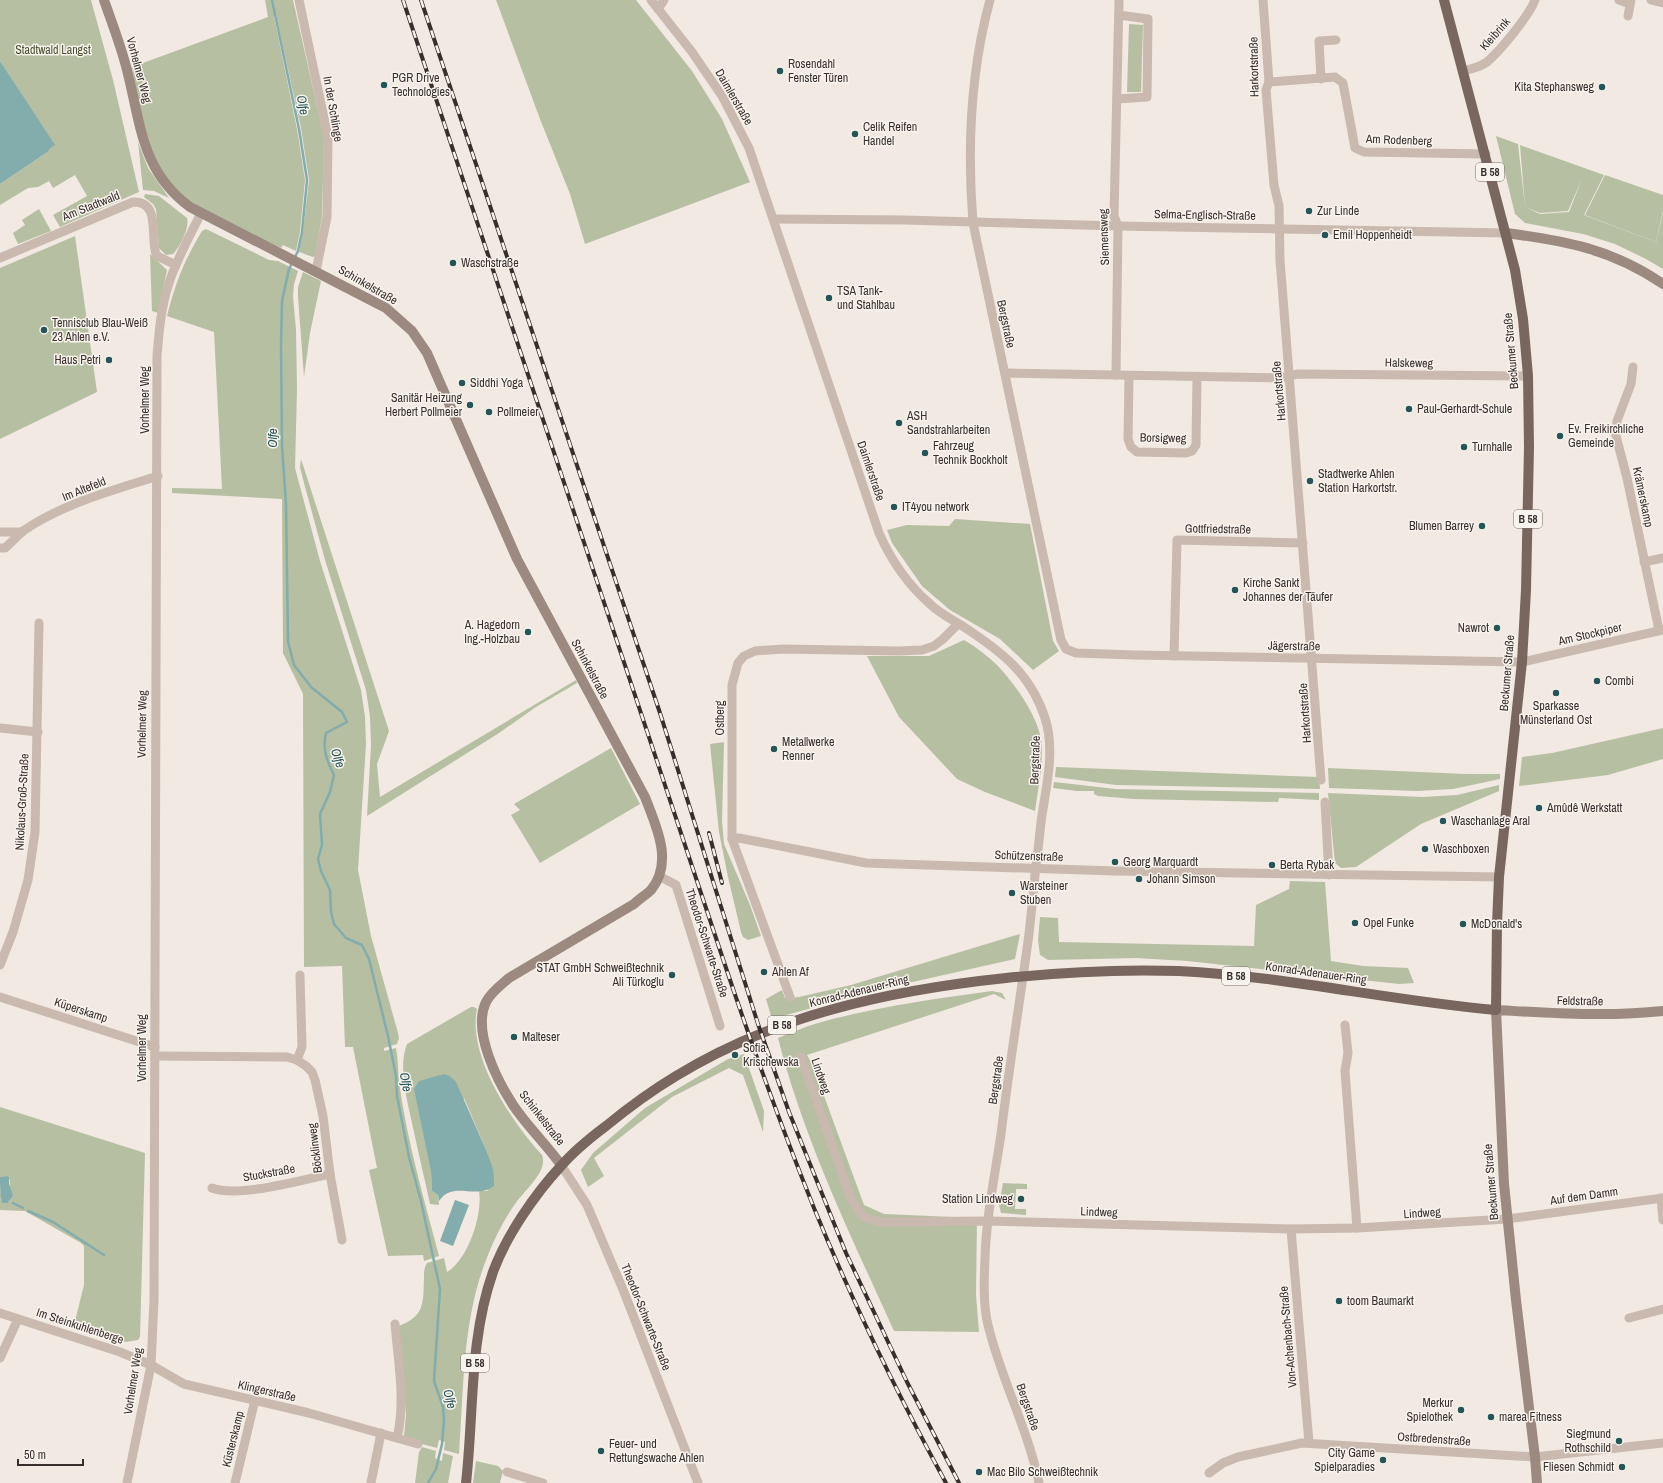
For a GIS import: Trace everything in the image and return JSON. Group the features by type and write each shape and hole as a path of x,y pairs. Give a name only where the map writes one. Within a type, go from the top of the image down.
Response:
{"main road":[{"name":"Beckumer Straße","path":"1444,0 1486,154 1515,270 1522,312 1528,376 1529,447 1526,590 1522,662 1500,877 1497,924 1496,1010"},
{"name":"Konrad-Adenauer-Ring","path":"466,1483 479,1326 485,1297 494,1270 517,1225 561,1165 589,1140 621,1114 665,1082 729,1048 779,1027 856,1003 889,995 967,982 1023,976 1116,970 1182,971 1286,981 1419,1001 1496,1010"}],"street":[{"name":"Vorhelmer Weg","path":"104,0 127,69 146,147 152,164 170,190 181,200 201,213 176,265 165,299 159,331 155,817 156,1056 154,1300 151,1365 127,1483"},
{"name":"In der Schlinge","path":"299,0 328,137 327,217 316,271"},
{"name":"Daimlerstraße","path":"651,0 692,52 726,102 749,148 887,550 908,583 931,606 996,648 1025,678"},
{"path":"658,9 664,0"},
{"name":"Bergstraße","path":"990,0 982,30 973,86 971,155 973,223 1061,640 1066,649"},
{"name":"Siemensweg","path":"1116,375 1118,226 1114,216 1119,0"},
{"name":"Harkortstraße","path":"1263,0 1269,82 1266,90 1274,185 1278,206 1280,260 1313,659 1321,780"},
{"name":"Kleibrink","path":"1463,71 1480,66 1495,54 1531,11 1535,0"},
{"path":"1619,0 1630,2 1628,16"},
{"path":"1651,0 1663,3"},
{"path":"1117,99 1147,98 1148,19 1119,15"},
{"path":"1321,78 1319,41 1336,40"},
{"name":"Am Rodenberg","path":"1269,82 1335,77 1343,83 1355,148 1364,152 1486,154"},
{"name":"Am Stadtwald","path":"0,258 133,202 138,202 143,203 151,210 156,254 176,265"},
{"name":"Schinkelstraße","path":"201,213 386,308 412,331 427,353 517,559 644,796 661,845 662,860 659,876 650,890 634,904 509,978 494,991 486,1001 483,1012 481,1025 487,1050 498,1080 513,1105 561,1165"},
{"name":"Selma-Englisch-Straße","path":"774,219 904,220 973,223 1506,233"},
{"path":"1506,233 1555,240 1597,250 1639,268 1663,284"},
{"name":"Krämerskamp","path":"1633,367 1631,384 1617,421 1616,436 1661,630"},
{"path":"1005,373 1279,378 1290,376"},
{"name":"Halskeweg","path":"1290,376 1316,374 1528,376"},
{"name":"Borsigweg","path":"1130,376 1128,439 1131,448 1137,452 1186,454 1192,451 1196,445 1197,377"},
{"name":"Im Altefeld","path":"0,548 5,548 22,532 45,518 100,494 158,476"},
{"path":"0,532 22,532"},
{"name":"Gottfriedstraße","path":"1174,656 1177,540 1303,543"},
{"path":"1644,562 1663,558"},
{"name":"Nikolaus-Groß-Straße","path":"0,965 13,932 28,880 35,832 39,623"},
{"name":"Ostberg","path":"790,997 732,839 732,685 736,667 744,656 755,651 783,649 922,650 934,646 958,624"},
{"name":"Am Stockpiper","path":"1522,662 1661,630"},
{"name":"Jägerstraße","path":"1066,649 1076,653 1174,656 1522,662"},
{"name":"Bergstraße","path":"1025,678 1044,714 1050,739 1048,778 1029,935 988,1221 984,1290 987,1323 1019,1414 1039,1483"},
{"path":"0,728 38,732"},
{"path":"1325,802 1329,875"},
{"name":"Schützenstraße","path":"732,839 739,838 866,863 1115,871 1500,877"},
{"name":"Theodor-Schwarte-Straße","path":"659,876 676,885 720,1026"},
{"path":"297,1060 302,1048 300,975"},
{"name":"Küperskamp","path":"0,997 155,1047"},
{"name":"Feldstraße","path":"1496,1010 1583,1014 1632,1014 1663,1011"},
{"name":"Beckumer Straße","path":"1496,1010 1501,1150 1507,1219 1536,1457 1537,1483"},
{"path":"1345,1025 1348,1054 1345,1071 1357,1228"},
{"name":"Böcklinweg","path":"156,1056 287,1057 297,1060 306,1066 312,1072 315,1080 323,1116 330,1174 342,1240"},
{"name":"Lindweg","path":"801,1057 851,1199 863,1217 880,1222 988,1221 1291,1229 1357,1228 1507,1219"},
{"name":"Theodor-Schwarte-Straße","path":"561,1165 587,1206 624,1292 698,1483"},
{"name":"Stuckstraße","path":"212,1188 220,1191 236,1191 261,1188 330,1174"},
{"path":"1662,1198 1663,1220"},
{"name":"Auf dem Damm","path":"1507,1219 1662,1198"},
{"name":"Von-Achenbach-Straße","path":"1291,1229 1309,1443"},
{"path":"1629,1318 1663,1309"},
{"name":"Im Steinkuhlenberge","path":"0,1313 120,1352 151,1365"},
{"path":"0,1358 18,1318"},
{"path":"395,1324 402,1404 400,1426 397,1438"},
{"name":"Klingerstraße","path":"151,1365 184,1384 255,1400 418,1444"},
{"name":"Küsterskamp","path":"235,1483 255,1400"},
{"path":"371,1483 381,1434"},
{"name":"Ostbredenstraße","path":"1209,1473 1223,1463 1244,1455 1302,1443 1536,1457 1663,1443"},
{"path":"507,1472 542,1483"}],"green space":[{"name":"Stadtwald Langst","path":"0,0 91,0 113,80 139,192 60,227 53,215 87,196 75,175 53,188 49,181 38,187 28,188 0,205 0,184 49,151 48,149 54,145 0,61"},
{"path":"265,0 293,0 324,137 322,217 315,256 313,257 299,252 303,232 309,180 301,128 276,15 274,16 297,129 305,180 300,232 296,251 283,245 281,248 244,231 206,212 184,197 172,185 162,171 154,155 142,119 138,101 132,67 268,17"},
{"path":"496,0 636,0 692,71 722,119 750,182 585,244 570,194 540,119"},
{"path":"1129,24 1143,25 1141,92 1127,92"},
{"path":"1496,136 1518,144 1525,207 1520,145 1604,175 1584,215 1656,242 1663,213 1663,269 1615,244 1583,234 1525,223 1515,214","holes":["1582,179 1569,212 1540,214 1525,207 1540,213 1568,211"]},
{"path":"138,142 148,168 169,198 154,191 143,190"},
{"path":"1605,175 1663,195 1663,211 1656,242 1585,215"},
{"path":"145,194 159,196 187,218 188,222 184,237 179,247 173,254 166,255 159,248 156,209 153,204 144,197"},
{"path":"39,209 51,231 18,244 13,233 25,225 22,220"},
{"path":"206,229 269,260 278,261 298,271 294,284 293,296 296,330 297,389 295,468 320,561 361,690 365,717 366,744 358,870 371,936 399,1038 397,1044 384,1048 384,1051 396,1048 402,1104 416,1170 439,1256 424,1261 423,1255 388,1256 369,1170 377,1168 353,1047 345,1047 342,966 304,967 303,694 283,653 282,499 172,493 172,488 222,489 214,332 167,316 177,282 185,262 202,231"},
{"name":"Tennisclub Blau-Weiß 23 Ahlen e.V.","path":"75,236 97,392 0,439 0,268"},
{"path":"150,254 167,270 158,313 152,311"},
{"path":"303,272 321,281 310,333 304,377 298,297 298,287"},
{"path":"301,459 389,731 377,764 380,797 576,680 577,683 536,707 499,733 367,816 371,745 370,717 366,690 325,560 300,467"},
{"path":"955,519 1030,524 1053,641 1059,651 1033,670 1000,639 950,610 922,586 892,543 887,530 907,525 949,526"},
{"path":"964,640 986,655 998,666 1018,691 1035,721 1041,740 1042,758 1035,811 985,792 957,779 899,717 867,656 929,656"},
{"path":"1663,728 1663,759 1608,775 1519,786 1522,757 1552,753"},
{"path":"724,742 722,821 724,844 750,905 761,936 748,940 743,937 741,932 719,832 710,744"},
{"path":"611,748 640,804 540,863 511,815 520,810 514,804"},
{"path":"1056,767 1319,777 1320,789 1116,785 1055,777"},
{"path":"1328,768 1500,774 1500,779 1453,789 1417,791 1329,788"},
{"path":"1054,782 1116,789 1319,793 1319,800 1279,798 1278,802 1134,799 1098,796 1094,794 1094,791 1077,791 1053,788"},
{"path":"1499,785 1499,791 1421,824 1356,867 1341,868 1335,863 1328,793 1422,797 1457,795"},
{"path":"1290,881 1325,882 1331,961 1363,966 1408,968 1414,983 1399,984 1187,961 1136,958 1048,960 1040,955 1038,940 1040,917 1058,918 1059,942 1254,946 1256,905 1289,889"},
{"path":"1020,934 1015,959 877,990 772,1019 766,999 782,990 785,998 799,997 851,985"},
{"path":"992,991 1002,993 1006,1000 994,994 807,1055 813,1066 864,1205 884,1214 977,1218 976,1295 979,1332 894,1331 845,1223 815,1150 801,1113 778,1038 803,1028 861,1012 926,1000"},
{"path":"471,1007 477,1009 476,1027 479,1047 485,1067 494,1087 518,1125 542,1155 543,1164 532,1183 507,1216 491,1248 479,1279 473,1303 466,1353 459,1454 444,1450 445,1442 439,1440 437,1448 422,1444 421,1441 404,1436 406,1415 399,1326 414,1318 421,1308 423,1302 424,1270 427,1263 444,1258 447,1272 455,1266 461,1258 476,1224 480,1201 479,1191 487,1191 494,1179 487,1152 464,1098 431,1171 432,1191 438,1195 439,1205 430,1204 407,1100 403,1065 407,1044"},
{"path":"744,1054 764,1111 763,1132 743,1075 729,1068 672,1097 594,1158 604,1176 588,1187 581,1170 593,1153 645,1108 728,1059"},
{"path":"0,1107 145,1153 140,1337 138,1340 126,1342 73,1329 84,1285 84,1246 25,1211 0,1210 0,1192 2,1195 1,1200 8,1203 11,1195 10,1180 6,1176 0,1177"},
{"path":"1003,1183 1027,1184 1027,1189 1016,1189 1015,1209 1026,1209 1026,1215 1001,1213 999,1205"},
{"path":"422,1447 436,1451 435,1458 442,1461 443,1453 453,1456 448,1483 415,1483 419,1452"},
{"path":"476,1461 498,1466 503,1471 500,1483 473,1483"}],"water":[{"path":"0,61 55,145 49,149 49,151 0,184"},
{"path":"444,1074 450,1076 456,1082 487,1152 493,1169 494,1186 487,1190 451,1192 439,1201 438,1195 432,1191 431,1171 414,1089 419,1081"},
{"path":"0,1177 9,1177 9,1184 13,1195 8,1203 2,1203 0,1194"},
{"path":"455,1200 469,1205 453,1246 440,1241"}],"waterway":[{"name":"Olfe","path":"272,0 299,129 307,180 302,232 298,251 294,259"},
{"name":"Olfe","path":"292,263 289,269 282,301 281,344 282,446 286,504 288,641 294,665 311,687 342,712 347,722 326,733 325,750 329,765 334,775 330,792 320,814 322,845 318,859 321,871 330,890 331,912 334,924 346,938 362,945 369,959 388,1036 396,1076 397,1096 409,1157 421,1201 440,1289 434,1381 443,1407 444,1420 442,1444 436,1469 428,1483"},
{"path":"13,1203 23,1208"},
{"path":"28,1211 53,1222 104,1255"}],"railway":[{"path":"403,0 744,1022 814,1208 844,1278 893,1382 946,1483"},
{"path":"421,0 660,713 758,1024 789,1112 846,1253 907,1382 959,1483"},
{"path":"709,833 722,883"}],"place":[{"name":"Rosendahl Fenster Türen","path":"780,71"},
{"name":"PGR Drive Technologies","path":"384,85"},
{"name":"Kita Stephansweg","path":"1602,87"},
{"name":"Celik Reifen Handel","path":"855,134"},
{"name":"Zur Linde","path":"1309,211"},
{"name":"Emil Hoppenheidt","path":"1325,235"},
{"name":"Waschstraße","path":"453,263"},
{"name":"TSA Tank- und Stahlbau","path":"829,298"},
{"name":"Tennisclub Blau-Weiß 23 Ahlen e.V.","path":"44,330"},
{"name":"Haus Petri","path":"109,360"},
{"name":"Siddhi Yoga","path":"462,383"},
{"name":"Sanitär Heizung Herbert Pollmeier","path":"470,405"},
{"name":"Paul-Gerhardt-Schule","path":"1409,409"},
{"name":"Pollmeier","path":"489,412"},
{"name":"ASH Sandstrahlarbeiten","path":"899,423"},
{"name":"Ev. Freikirchliche Gemeinde","path":"1560,436"},
{"name":"Turnhalle","path":"1464,447"},
{"name":"Fahrzeug Technik Bockholt","path":"925,453"},
{"name":"Stadtwerke Ahlen Station Harkortstr.","path":"1310,481"},
{"name":"IT4you network","path":"894,507"},
{"name":"Blumen Barrey","path":"1482,526"},
{"name":"Kirche Sankt Johannes der Täufer","path":"1235,590"},
{"name":"Nawrot","path":"1497,628"},
{"name":"A. Hagedorn Ing.-Holzbau","path":"528,632"},
{"name":"Combi","path":"1597,681"},
{"name":"Sparkasse Münsterland Ost","path":"1556,693"},
{"name":"Metallwerke Renner","path":"774,749"},
{"name":"Amûdê Werkstatt","path":"1539,808"},
{"name":"Waschanlage Aral","path":"1443,821"},
{"name":"Waschboxen","path":"1425,849"},
{"name":"Georg Marquardt","path":"1115,862"},
{"name":"Berta Rybak","path":"1272,865"},
{"name":"Johann Simson","path":"1139,879"},
{"name":"Warsteiner Stuben","path":"1012,893"},
{"name":"Opel Funke","path":"1355,923"},
{"name":"McDonald's","path":"1463,924"},
{"name":"Ahlen Af","path":"764,972"},
{"name":"STAT GmbH Schweißtechnik Ali Türkoglu","path":"672,975"},
{"name":"Malteser","path":"514,1037"},
{"name":"Sofia Krischewska","path":"735,1055"},
{"name":"Station Lindweg","path":"1021,1199"},
{"name":"toom Baumarkt","path":"1339,1301"},
{"name":"Merkur Spielothek","path":"1461,1410"},
{"name":"marea Fitness","path":"1491,1417"},
{"name":"Siegmund Rothschild","path":"1619,1441"},
{"name":"Feuer- und Rettungswache Ahlen","path":"601,1451"},
{"name":"City Game Spielparadies","path":"1383,1460"},
{"name":"Fliesen Schmidt","path":"1622,1467"},
{"name":"Mac Bilo Schweißtechnik","path":"979,1472"}]}
